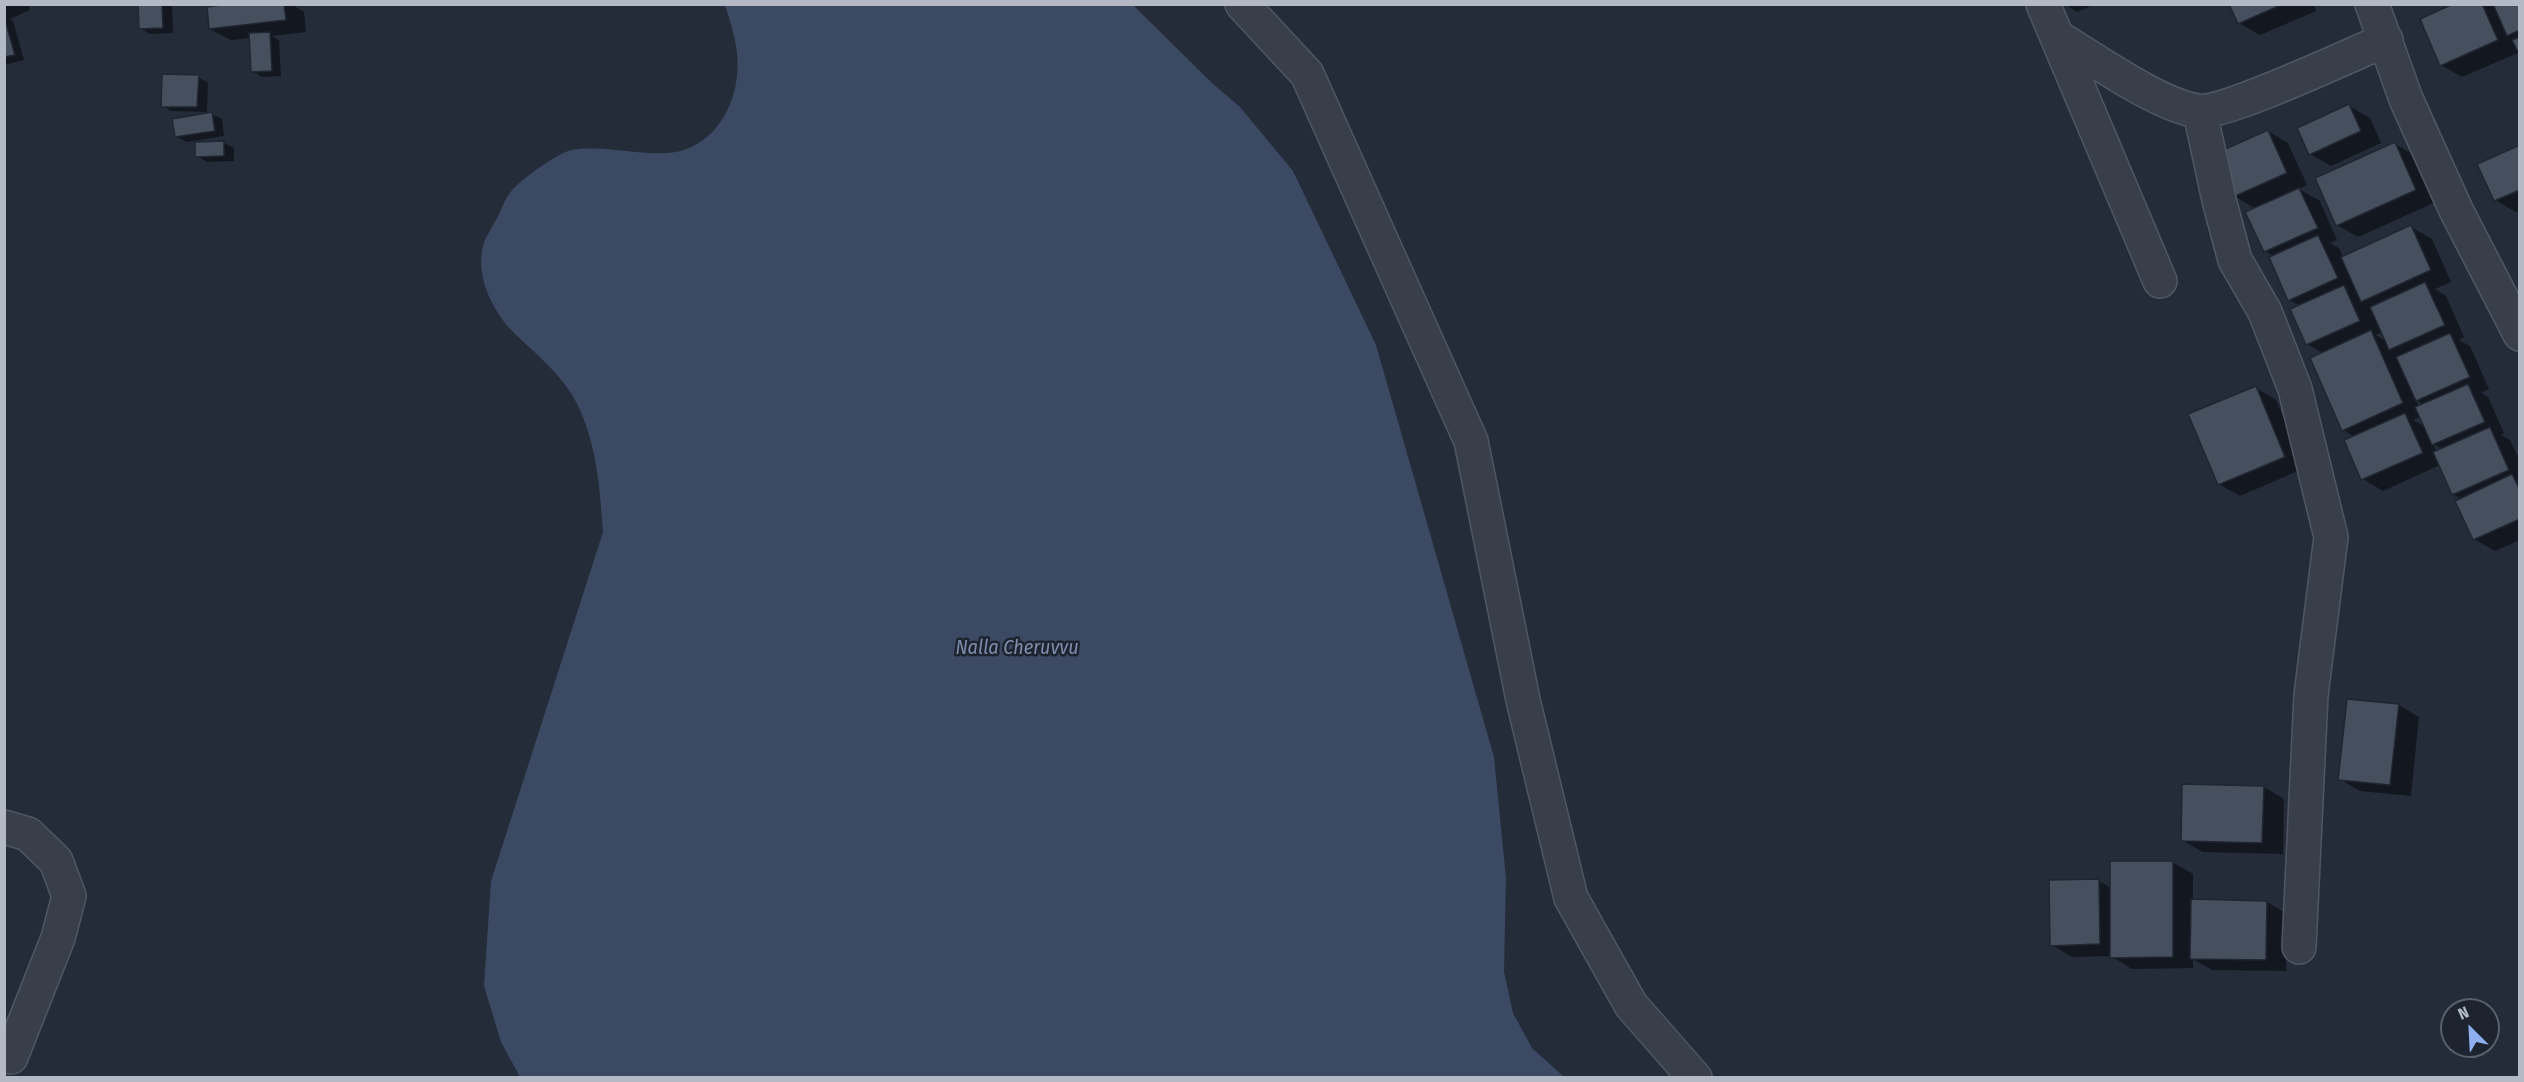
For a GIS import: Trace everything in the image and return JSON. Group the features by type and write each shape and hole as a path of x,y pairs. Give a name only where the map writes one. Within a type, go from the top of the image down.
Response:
{"street":[{"path":"1242,4 1307,74 1471,441 1523,700 1571,898 1631,1005 1695,1077"},
{"path":"2043,4 2160,281"},
{"path":"2372,4 2406,99 2456,210 2520,334"},
{"path":"2057,37 2168,102 2200,112 2230,105 2385,40"},
{"path":"2200,112 2235,260 2265,312 2295,389 2331,537 2311,694 2300,947"},
{"path":"4,826 28,834 56,861 69,896 58,938 11,1057"}],"water":[{"name":"Nalla Cheruvvu","path":"725,5 1133,5 1212,83 1240,107 1293,171 1376,345 1494,757 1506,878 1504,972 1513,1013 1532,1048 1564,1077 520,1077 501,1042 484,986 491,881 603,532 594,453 579,408 559,377 514,333 494,306 482,273 483,247 509,194 529,175 557,156 572,150 584,149 667,153 685,150 712,132 723,119 730,104 737,70 735,41"}],"building":[{"path":"138,4 162,4 163,28 139,29"},
{"path":"227,4 284,4 286,20 209,29 207,7"},
{"path":"2229,4 2283,4 2238,24"},
{"path":"2453,4 2482,4 2498,40 2440,66 2420,19"},
{"path":"2493,4 2520,4 2520,30 2507,36"},
{"path":"4,17 15,55 4,57"},
{"path":"270,32 272,71 251,72 249,33"},
{"path":"2520,37 2520,56 2512,40"},
{"path":"162,74 199,75 197,107 161,107"},
{"path":"2349,104 2361,131 2309,155 2297,128"},
{"path":"212,112 215,131 175,137 172,119"},
{"path":"2268,130 2287,173 2233,197 2214,154"},
{"path":"224,141 224,156 195,157 195,142"},
{"path":"2395,142 2416,190 2336,226 2315,178"},
{"path":"2520,145 2520,190 2494,201 2477,164"},
{"path":"2299,188 2318,228 2264,252 2245,212"},
{"path":"2411,225 2431,270 2361,302 2341,257"},
{"path":"2318,235 2338,278 2288,301 2269,257"},
{"path":"2425,282 2445,325 2389,350 2370,307"},
{"path":"2344,285 2360,321 2306,345 2290,309"},
{"path":"2371,330 2403,403 2342,431 2310,358"},
{"path":"2450,333 2470,377 2416,401 2396,357"},
{"path":"2468,384 2485,422 2432,445 2415,407"},
{"path":"2256,386 2285,457 2218,485 2188,414"},
{"path":"2405,413 2423,453 2361,480 2344,440"},
{"path":"2490,427 2509,470 2452,495 2433,452"},
{"path":"2512,474 2520,490 2520,519 2473,540 2455,501"},
{"path":"2347,699 2399,704 2390,785 2338,780"},
{"path":"2182,784 2264,786 2262,843 2181,841"},
{"path":"2110,861 2173,861 2173,957 2110,958"},
{"path":"2099,879 2100,944 2050,946 2049,880"},
{"path":"2191,899 2267,901 2266,960 2190,959"}]}
